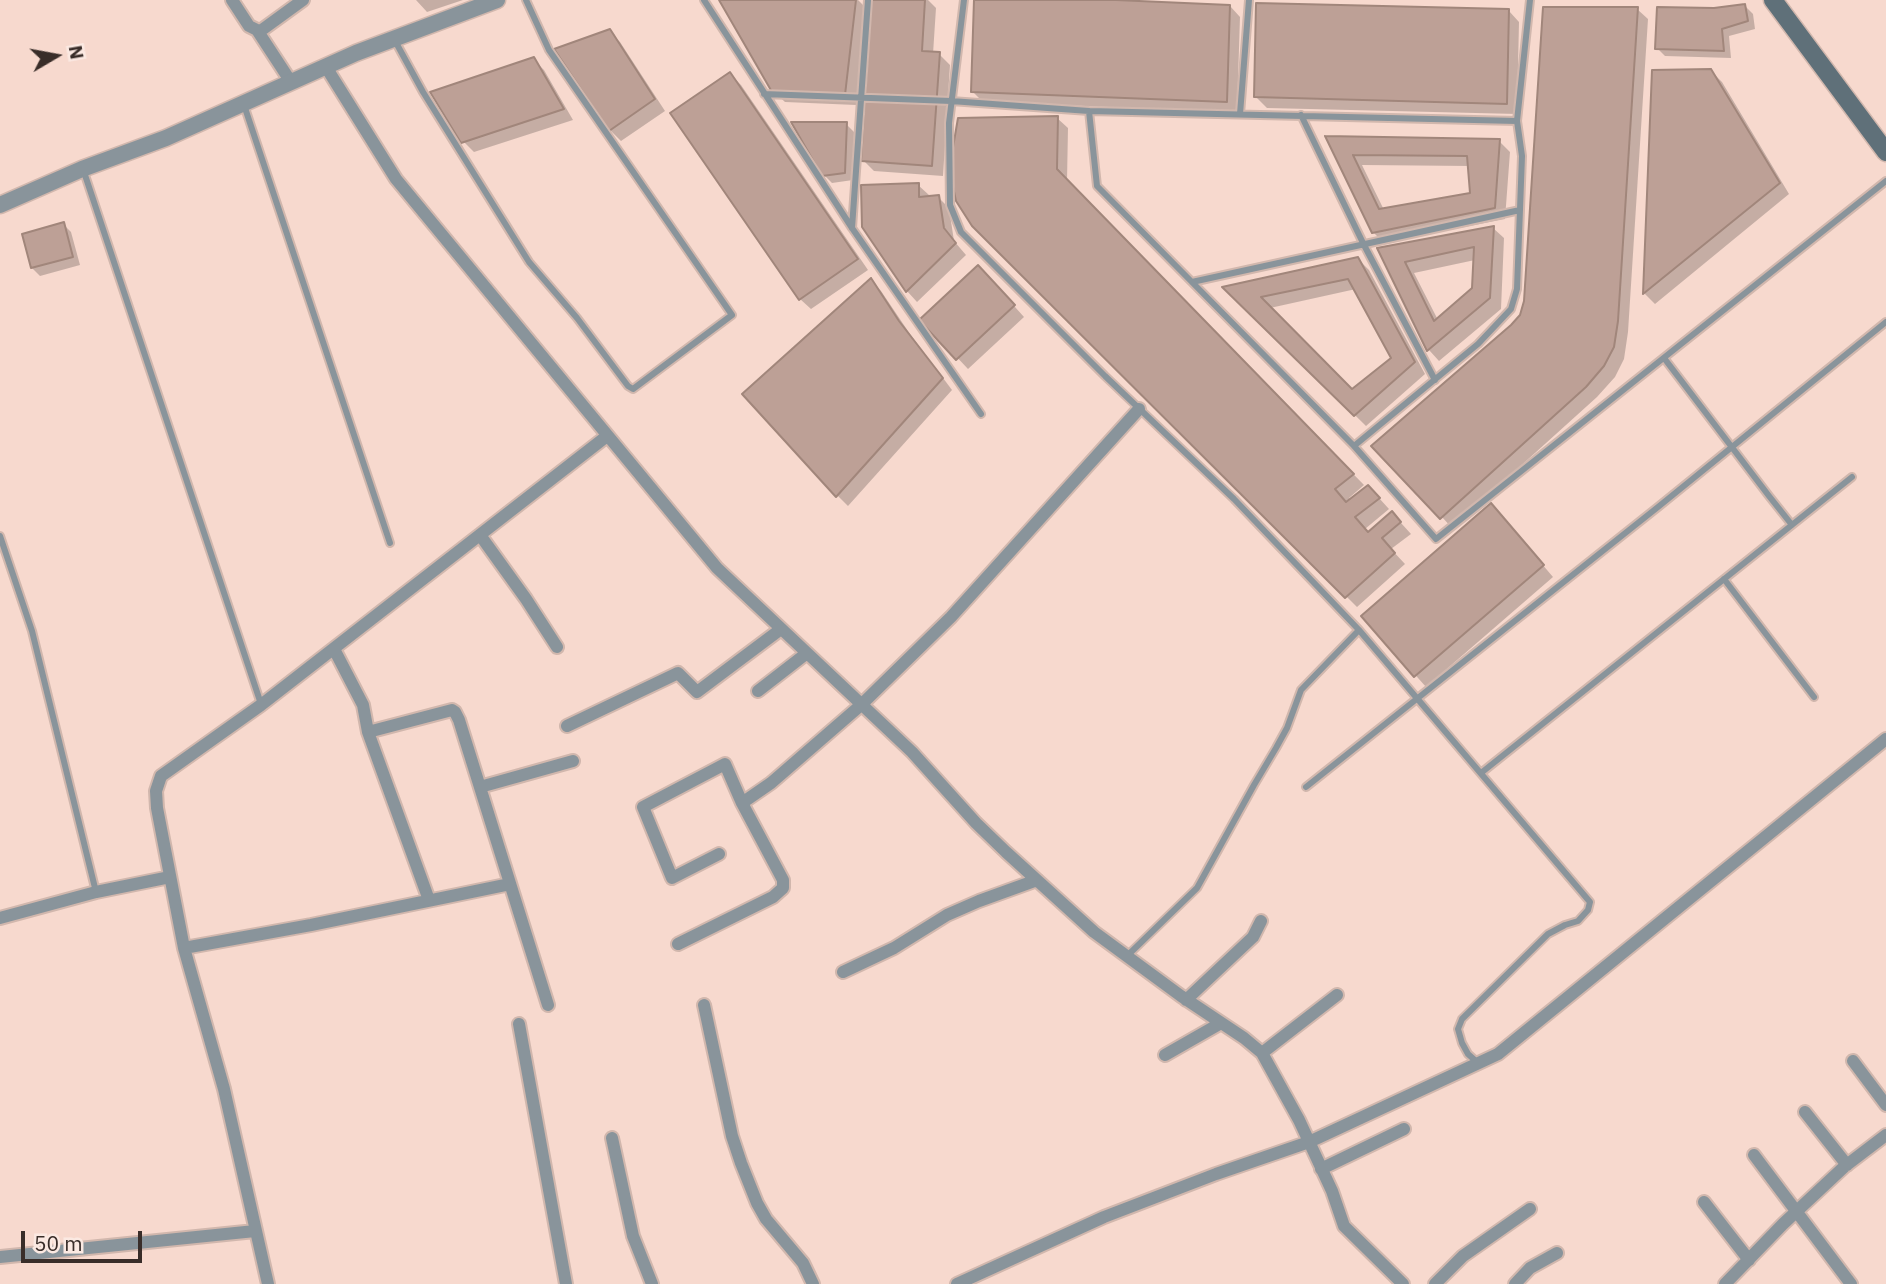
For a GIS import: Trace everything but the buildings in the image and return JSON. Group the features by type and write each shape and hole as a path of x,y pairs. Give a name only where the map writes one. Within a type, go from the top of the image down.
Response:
{"main road":[{"path":"1773,0 1886,152"}],"street":[{"path":"232,0 249,26 259,32 291,82"},
{"path":"259,32 303,0"},
{"path":"0,205 82,169 166,138 326,67 497,0"},
{"path":"326,67 396,179 717,568 912,752 976,823 1094,932 1262,1053 1309,1142 1344,1226 1404,1284"},
{"path":"742,803 771,783 861,705 951,617 1139,409"},
{"path":"268,1284 224,1088 184,948 157,808 156,791 161,776 261,705 607,436"},
{"path":"480,535 557,647"},
{"path":"567,726 678,673 697,692 781,629"},
{"path":"334,649 363,705 368,732 429,900"},
{"path":"758,691 807,653"},
{"path":"368,732 452,710 459,720 548,1005"},
{"path":"957,1284 1104,1217 1309,1142 1498,1054 1886,738"},
{"path":"480,787 573,761"},
{"path":"678,944 773,897 783,888 783,880 742,803 725,764 643,807 673,878 719,854"},
{"path":"0,918 96,892 170,877"},
{"path":"843,972 913,938 947,915 1037,880"},
{"path":"184,948 510,884"},
{"path":"1186,1000 1253,937 1261,921"},
{"path":"1262,1053 1337,995"},
{"path":"705,1005 732,1136 741,1163 766,1219 803,1263 813,1284"},
{"path":"1165,1055 1221,1023"},
{"path":"519,1024 566,1284"},
{"path":"1853,1061 1886,1105"},
{"path":"1805,1112 1847,1165"},
{"path":"1321,1169 1404,1129"},
{"path":"1725,1284 1847,1165 1886,1135"},
{"path":"612,1138 633,1236 652,1284"},
{"path":"1754,1155 1851,1284"},
{"path":"1704,1202 1749,1260"},
{"path":"1434,1284 1463,1256 1530,1209"},
{"path":"0,1257 255,1231"},
{"path":"1515,1284 1530,1268 1556,1253"}],"lane":[{"path":"394,39 423,92 529,262 577,318 628,386 633,388 732,315 549,50 526,0"},
{"path":"704,0 852,228 981,414"},
{"path":"852,228 868,0"},
{"path":"964,0 949,123 950,205 961,232 1234,499 1359,630 1590,902 1578,921 1548,934 1462,1019 1458,1029 1462,1044 1478,1063"},
{"path":"1240,114 1250,0"},
{"path":"1354,446 1478,344 1511,309 1517,289 1522,156 1517,121 1530,0"},
{"path":"764,94 951,101 1089,111 1517,121"},
{"path":"244,103 390,543"},
{"path":"1089,111 1097,186 1354,446 1436,539 1886,181"},
{"path":"1301,116 1434,380"},
{"path":"82,169 261,705"},
{"path":"1192,282 1520,210"},
{"path":"1306,787 1886,322"},
{"path":"1664,358 1793,524"},
{"path":"1481,773 1852,477"},
{"path":"0,536 32,631 96,892"},
{"path":"1724,579 1814,698"},
{"path":"1127,956 1198,888 1287,728 1301,690 1359,630"}]}
